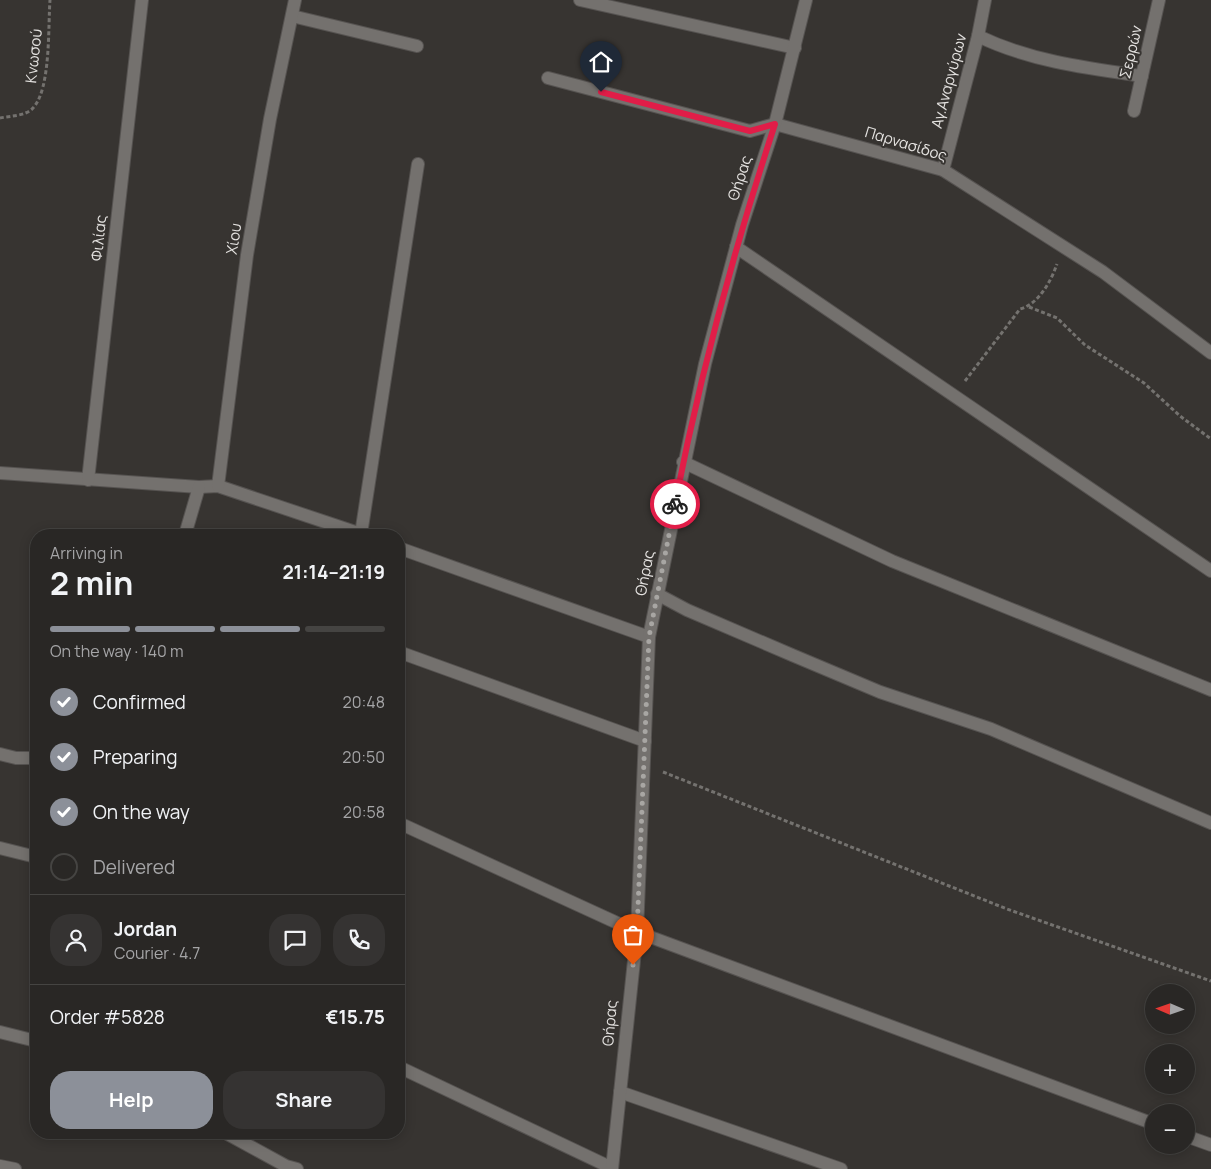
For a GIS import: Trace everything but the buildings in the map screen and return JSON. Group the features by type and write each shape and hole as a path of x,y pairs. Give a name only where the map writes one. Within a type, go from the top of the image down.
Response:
{"street":[{"name":"Φιλίας","path":"88,480 142,0"},
{"name":"Χίου","path":"218,486 247,255 270,119 295,0"},
{"path":"580,0 795,48"},
{"name":"Θήρας","path":"612,1168 637,932 649,637 683,462 705,364 736,247 775,124 806,0"},
{"name":"Αγ.Αναργύρων","path":"943,170 978,36 985,0"},
{"name":"Σερρών","path":"1134,111 1159,0"},
{"path":"292,16 417,46"},
{"path":"978,36 1007,50 1073,67 1142,76"},
{"path":"548,78 750,131 775,124"},
{"name":"Παρνασίδος","path":"775,124 943,170 1104,272 1211,353"},
{"path":"363,529 418,164"},
{"path":"736,247 1211,571"},
{"path":"683,462 892,561 1211,690"},
{"path":"0,473 199,487 218,486 344,529"},
{"path":"187,529 199,487"},
{"path":"405,550 649,637"},
{"path":"657,594 687,610 880,692 991,729 1211,824"},
{"path":"405,654 645,741"},
{"path":"0,754 16,758 30,758"},
{"path":"405,826 637,932 1145,1121"},
{"path":"0,848 30,856"},
{"path":"0,1032 30,1040"},
{"path":"405,1070 612,1168"},
{"path":"620,1092 841,1169"},
{"path":"237,1139 286,1166 297,1169"},
{"path":"1195,1139 1211,1145"},
{"path":"0,1166 15,1169"}],"path":[{"name":"Κνωσού","path":"0,118 20,115 33,108 44,87 50,0"},
{"path":"1029,307 1050,282 1064,247"},
{"path":"954,394 1020,309 1029,307 1057,318 1085,345 1144,383 1180,416 1211,439"},
{"path":"643,764 1008,909 1211,981"}],"way so far":[{"path":"633,965 637,932 649,637 675,504"}],"route":[{"path":"601,92 750,131 775,124 742,225 709,347 675,504"}]}
